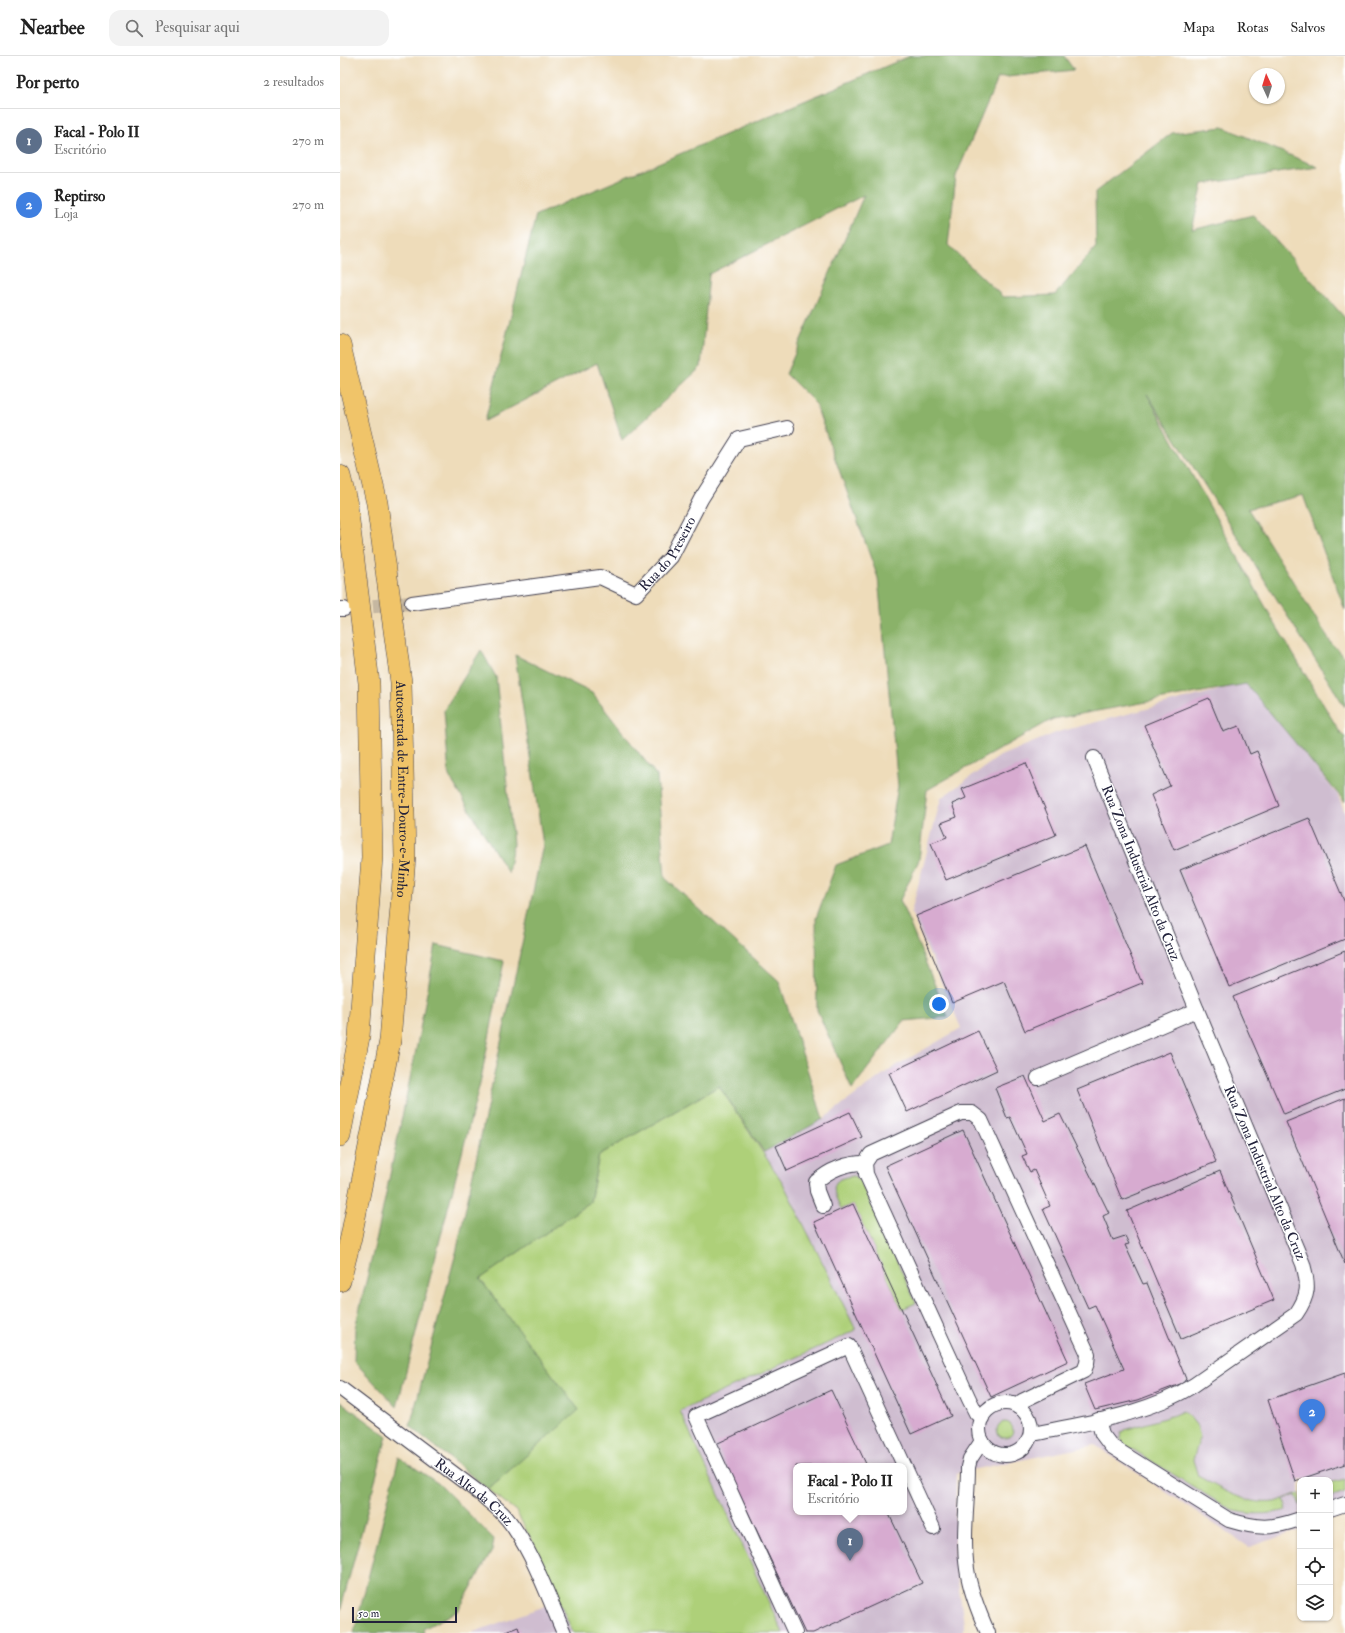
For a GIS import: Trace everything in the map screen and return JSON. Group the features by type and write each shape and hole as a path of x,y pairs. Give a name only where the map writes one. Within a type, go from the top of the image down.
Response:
{"highway":[{"name":"Autoestrada de Entre-Douro-e-Minho","path":"340,345 377,503 401,682 405,857 390,1041 351,1237 340,1281"},
{"name":"Autoestrada de Entre-Douro-e-Minho","path":"340,476 347,506 369,683 372,857 359,1037 340,1136"}],"street":[{"name":"Rua do Preseiro","path":"412,603 600,577 636,594 671,557 701,498 739,439 787,428"},
{"name":"Rua Zona Industrial Alto da Cruz","path":"1031,1432 1038,1433 1098,1420 1139,1410 1167,1400 1194,1386 1296,1314 1303,1304 1308,1292 1307,1278 1303,1264 1094,758"},
{"path":"1038,1078 1197,1010"},
{"path":"982,1418 976,1413 969,1399 866,1174 865,1163 871,1154 961,1113 972,1113 981,1120 1088,1354 1088,1363 1084,1371 1022,1401 1018,1407"},
{"path":"823,1206 817,1191 816,1182 823,1175 851,1163 865,1163"},
{"path":"795,1633 696,1416 849,1346 903,1463"},
{"name":"Rua Alto da Cruz","path":"340,1388 482,1495 503,1513 518,1534 536,1569 564,1633"},
{"path":"1005,1403 1018,1407 1027,1414 1030,1421 1031,1432 1027,1444 1012,1454 1004,1455 995,1453 987,1448 979,1433 982,1418 988,1409 996,1405 1005,1403"},
{"path":"1098,1420 1102,1434 1111,1446 1229,1520 1247,1526 1265,1527 1297,1520"},
{"path":"982,1441 970,1459 968,1467 965,1538 967,1570 979,1612 988,1633"},
{"path":"907,1472 933,1528"},
{"path":"1333,1508 1345,1504"}],"shaded area":[{"path":"1246,683 1338,795 1345,813 1345,1514 1333,1519 1333,1477 1297,1477 1297,1531 1249,1547 1095,1445 956,1473 955,1562 964,1633 471,1633 559,1601 539,1554 516,1511 488,1489 578,1410 590,1202 599,1155 764,1152 823,1119 889,1070 961,1028 911,912 941,798 1000,756 1058,732"}],"green space":[{"path":"910,56 1064,56 1074,70 998,78 956,176 948,245 1003,297 1055,295 1096,247 1095,192 1172,133 1223,127 1318,167 1203,184 1192,230 1253,215 1345,318 1345,610 1303,495 1248,509 1331,643 1345,657 1345,707 1147,394 1274,622 1341,734 1345,737 1345,802 1246,684 1053,719 927,790 919,860 900,900 948,1017 904,1021 852,1089 817,1010 816,918 836,865 888,845 898,786 878,578 815,403 786,374 864,195 709,274 701,367 622,440 597,363 485,421 536,215"},
{"path":"481,650 496,677 513,844 508,873 449,776 444,710"},
{"path":"515,655 592,693 657,776 665,878 779,981 823,1119 764,1152 719,1086 599,1155 590,1202 480,1279 579,1410 488,1489 410,1426 457,1249 543,845"},
{"path":"436,945 504,961 481,1079 397,1407 354,1361 355,1328 378,1232"},
{"path":"719,1086 783,1183 856,1330 680,1411 783,1633 573,1633 539,1554 516,1511 488,1489 578,1409 480,1279 590,1202 599,1155"},
{"path":"854,1176 861,1182 916,1303 902,1309 853,1204 841,1209 834,1192 834,1187 839,1180 845,1177"},
{"path":"340,1401 387,1436 340,1612"},
{"path":"1183,1411 1197,1426 1200,1437 1193,1460 1198,1476 1244,1499 1276,1502 1297,1494 1297,1498 1296,1495 1284,1499 1287,1510 1272,1513 1245,1513 1231,1510 1124,1444 1120,1439 1121,1433 1125,1430"},
{"path":"1002,1422 1008,1422 1013,1427 1011,1436 1008,1438 1002,1438 997,1433 997,1427"},
{"path":"399,1457 439,1484 494,1539 492,1551 458,1611 423,1629 424,1633 354,1633"},
{"path":"1345,1479 1345,1492 1333,1496 1333,1482"}],"building":[{"path":"1209,698 1223,732 1239,726 1250,754 1257,751 1279,806 1174,850 1151,795 1170,786 1144,725"},
{"path":"1026,763 1056,835 946,880 931,843 947,837 941,823 957,817 952,804 966,798 962,789"},
{"path":"1309,818 1345,903 1345,939 1229,987 1180,870"},
{"path":"1085,846 1142,983 1025,1031 1004,981 952,1003 916,916"},
{"path":"1345,951 1345,1089 1284,1114 1233,997"},
{"path":"978,1031 997,1070 907,1112 889,1073"},
{"path":"1170,1052 1216,1162 1122,1200 1077,1090"},
{"path":"1025,1076 1045,1121 1060,1114 1109,1213 1103,1216 1113,1240 1125,1236 1129,1244 1125,1245 1143,1284 1147,1283 1186,1379 1183,1383 1138,1400 1095,1410 1084,1384 1124,1369 1095,1305 1088,1308 1043,1209 1050,1206 1034,1170 1030,1172 1022,1156 1027,1154 1010,1117 1007,1118 995,1088"},
{"path":"1345,1098 1345,1264 1286,1122"},
{"path":"850,1112 862,1137 787,1171 776,1146"},
{"path":"963,1130 1068,1361 991,1397 885,1166"},
{"path":"1220,1171 1274,1300 1181,1339 1127,1211"},
{"path":"853,1204 951,1416 911,1434 814,1222"},
{"path":"1345,1373 1345,1464 1307,1477 1297,1477 1297,1480 1295,1481 1268,1400"},
{"path":"831,1390 866,1463 793,1463 793,1515 889,1515 922,1583 813,1633 805,1633 716,1444"},
{"path":"518,1627 520,1633 503,1633"}],"tunnel":[{"path":"352,608 412,603"}],"place":[{"name":"Reptirso","path":"1312,1432"},
{"name":"Facal - Polo II","path":"850,1561"}]}
